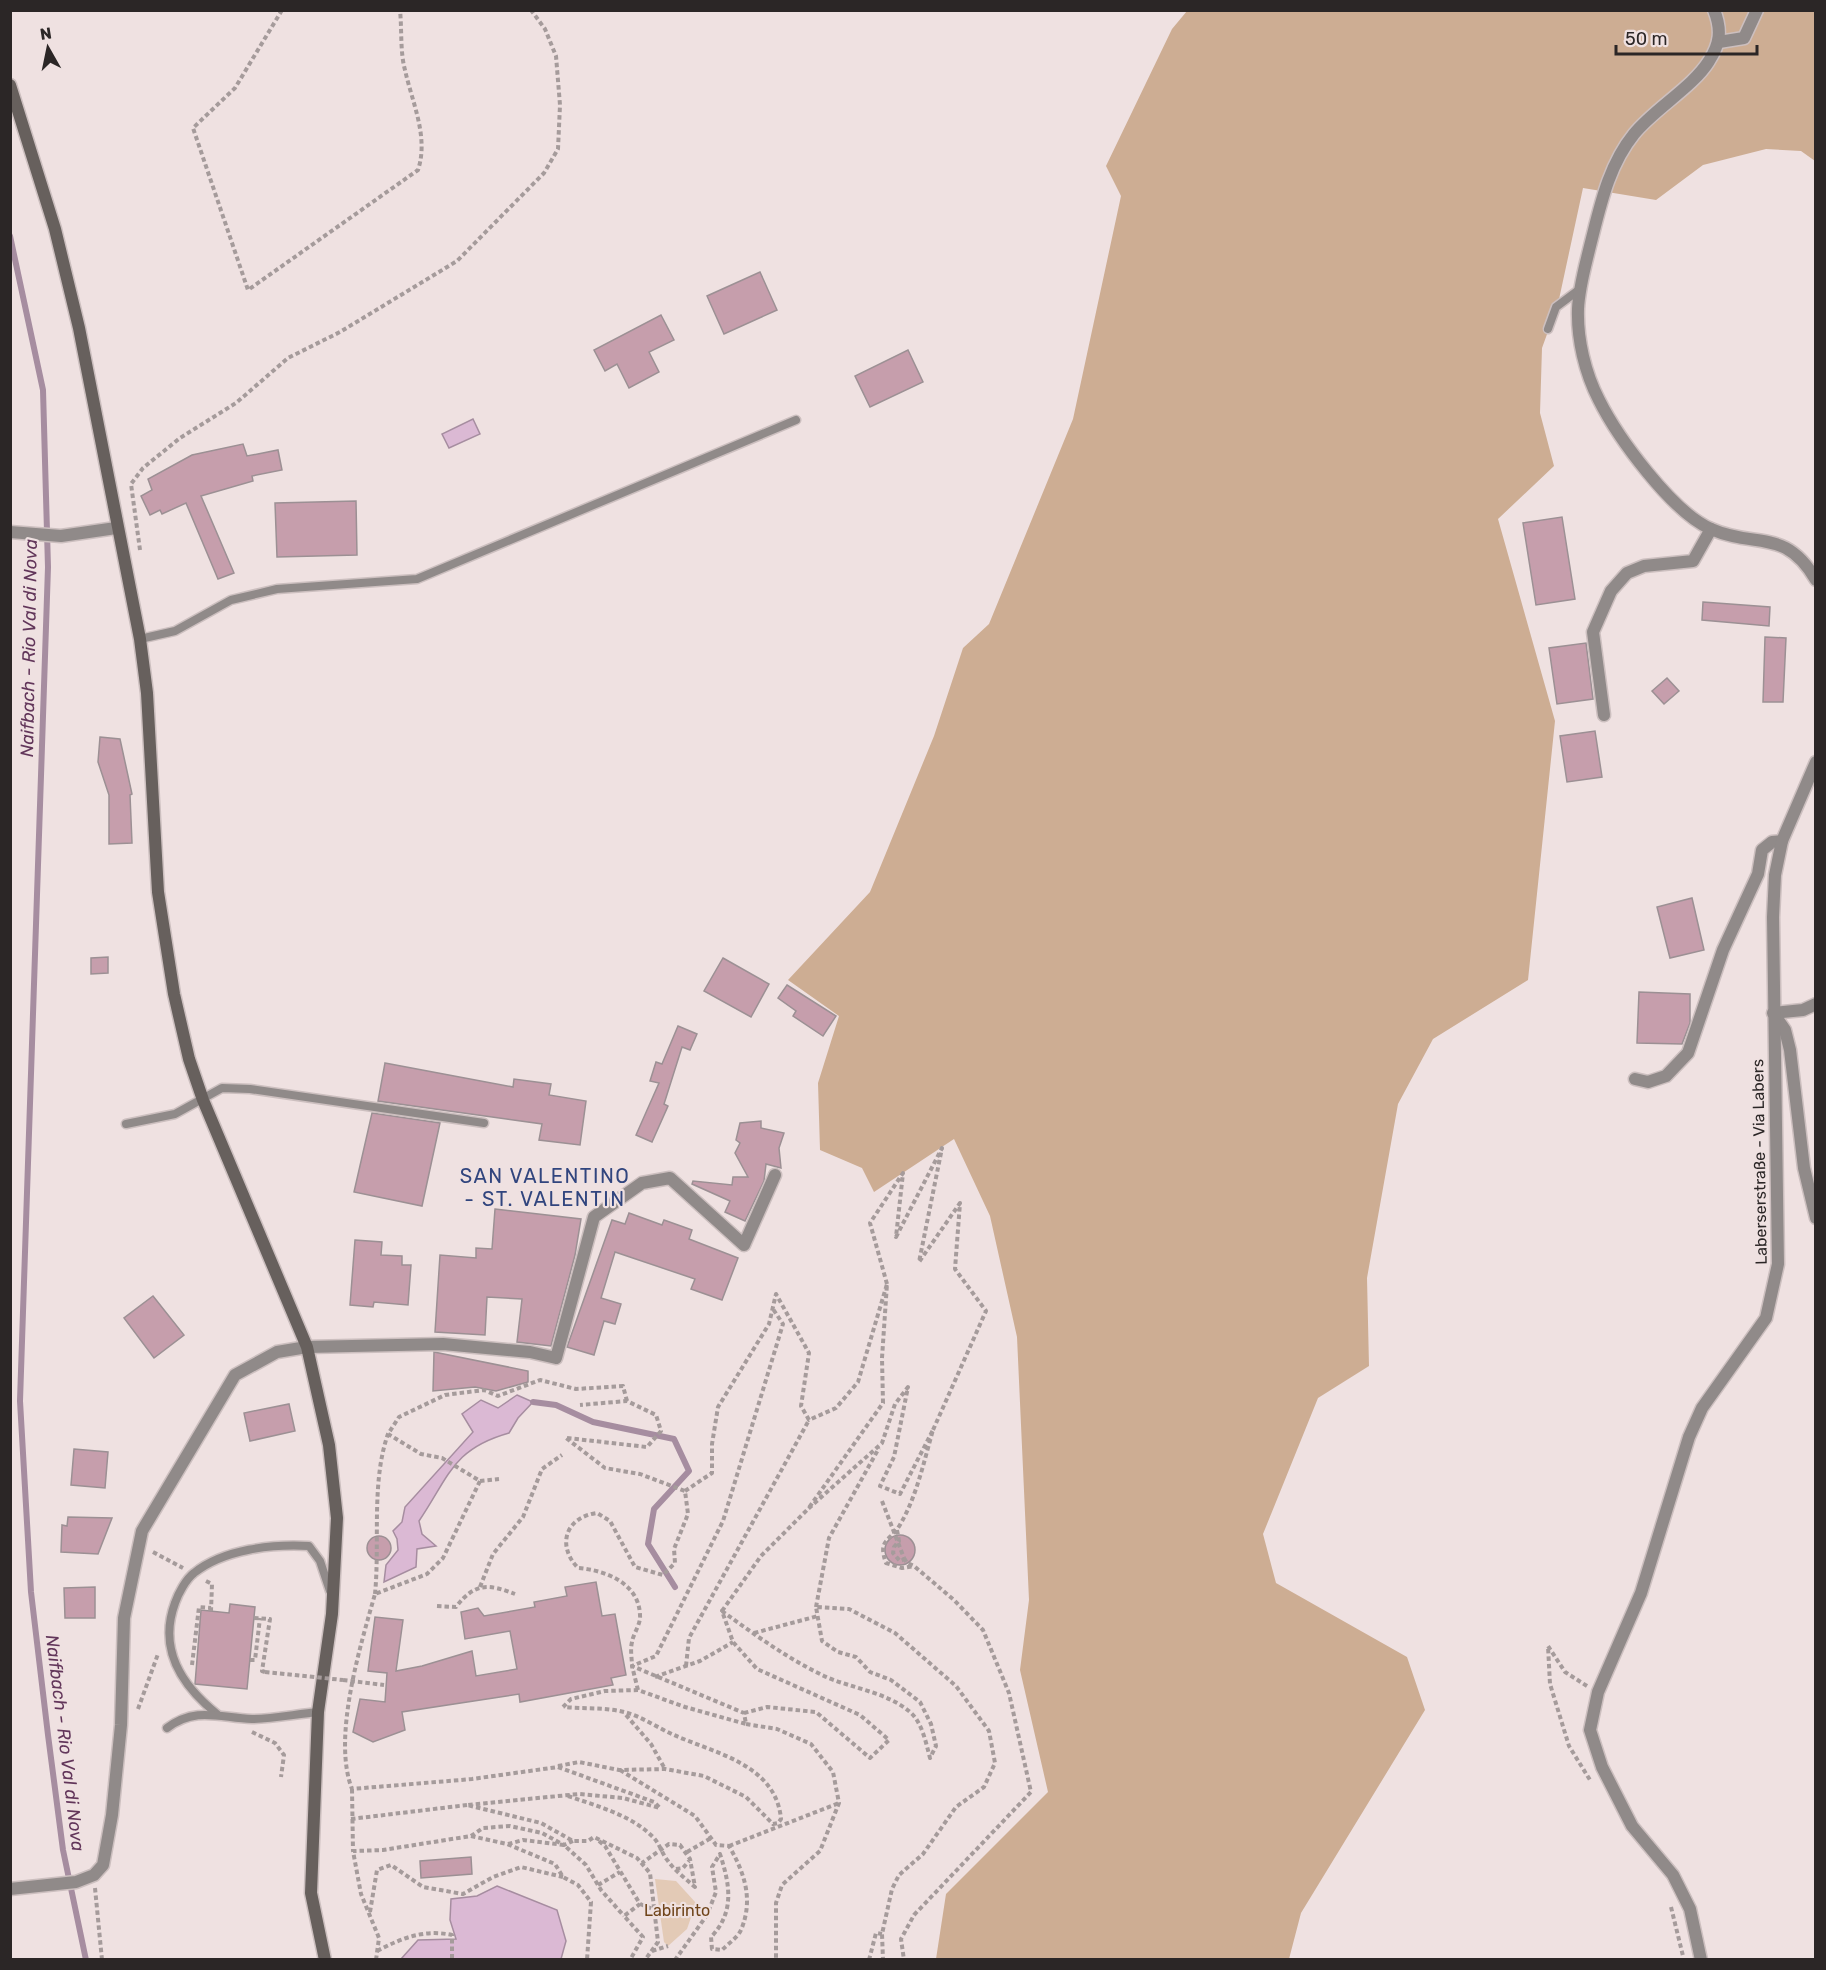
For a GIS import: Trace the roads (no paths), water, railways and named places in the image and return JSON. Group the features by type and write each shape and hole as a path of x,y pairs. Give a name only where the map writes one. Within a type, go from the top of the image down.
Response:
{"main road":[{"path":"10,85 55,229 79,328 140,639 147,693 158,892 174,994 189,1059 203,1100 307,1347 329,1445 337,1518 333,1597 318,1712 311,1893 325,1959"}],"street":[{"path":"1714,10 1720,24 1719,42 1708,64 1635,133 1617,159 1605,187 1580,289 1578,309 1581,345 1599,400 1625,441 1659,485 1691,517 1711,530 1779,544 1806,564 1815,580"},
{"path":"1719,42 1744,38 1757,10"},
{"path":"10,532 61,536 117,528"},
{"path":"1604,715 1593,632 1611,591 1627,573 1644,566 1693,561 1711,530"},
{"name":"Laberserstraße - Via Labers","path":"1701,1959 1690,1909 1673,1875 1632,1826 1602,1767 1590,1730 1598,1692 1641,1593 1689,1437 1702,1408 1766,1318 1778,1264 1773,1013 1775,875 1782,841 1815,762"},
{"path":"1635,1079 1648,1082 1666,1076 1688,1053 1723,950 1758,874 1762,850 1772,842 1782,841"},
{"path":"1815,1004 1803,1010 1773,1013 1785,1030 1790,1050 1799,1136 1815,1218"},
{"path":"10,1889 76,1882 94,1875 103,1865 112,1815 121,1725 124,1618 142,1531 235,1375 277,1352 307,1347 443,1344 530,1352 556,1358 594,1217 642,1183 670,1178 702,1210 744,1245 775,1175"}],"lane":[{"path":"1548,329 1556,307 1580,289"},
{"path":"140,639 175,631 231,600 277,589 417,579 796,420"},
{"path":"126,1124 176,1114 222,1088 250,1089 484,1123"},
{"path":"217,1713 189,1688 173,1662 168,1639 171,1615 177,1597 193,1574 211,1563 236,1554 267,1547 309,1546 320,1561 333,1597"},
{"path":"166,1728 179,1719 217,1713 252,1719 318,1712"}],"waterway":[{"name":"Naifbach - Rio Val di Nova","path":"10,236 43,390 48,567 20,1401 31,1592 63,1850 86,1960"},
{"path":"533,1402 556,1405 593,1422 674,1439 689,1471 654,1509 648,1544 675,1587"}],"district":[{"name":"SAN VALENTINO - ST. VALENTIN","path":"545,1188"}],"park label":[{"name":"Labirinto","path":"677,1910"}]}
